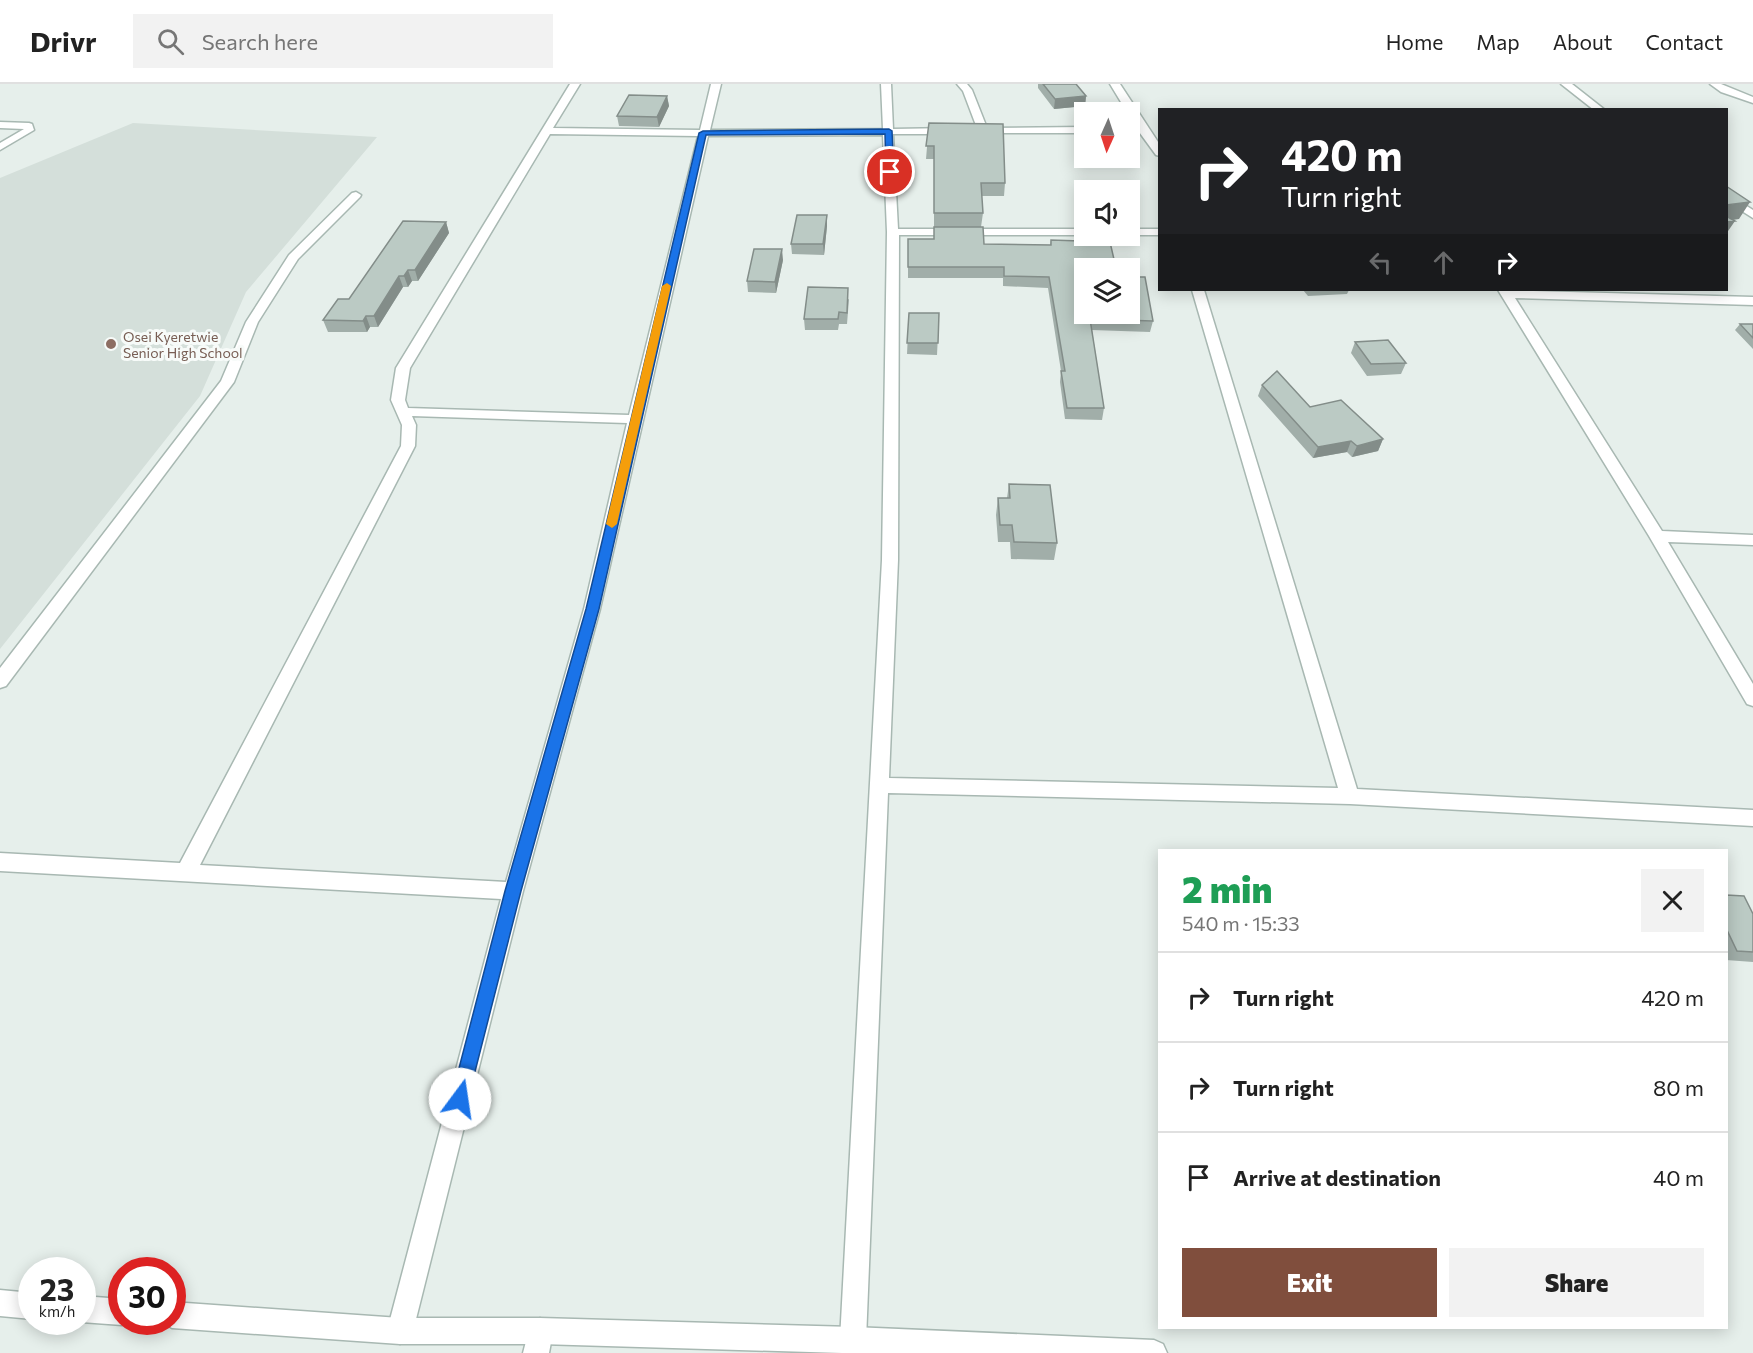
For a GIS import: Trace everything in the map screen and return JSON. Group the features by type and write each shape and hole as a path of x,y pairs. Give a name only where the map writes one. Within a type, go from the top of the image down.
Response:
{"street":[{"path":"185,873 408,446 408,425 398,400 403,368 575,84"},
{"path":"400,1331 513,891 592,609 635,419 716,84"},
{"path":"853,1340 890,560 893,232 886,84"},
{"path":"962,84 967,90 983,130"},
{"path":"1115,84 1142,129 1158,150"},
{"path":"1566,84 1598,108"},
{"path":"1715,84 1724,90 1753,100"},
{"path":"0,125 28,126 29,130 0,147"},
{"path":"548,130 703,133 959,131"},
{"path":"971,131 1074,130"},
{"path":"0,681 227,382 252,322 293,257 356,195"},
{"path":"1728,197 1753,214"},
{"path":"893,232 1074,232"},
{"path":"1140,232 1158,232"},
{"path":"1198,291 1350,796"},
{"path":"1506,292 1753,302"},
{"path":"1506,292 1657,536 1753,699"},
{"path":"403,412 635,419"},
{"path":"1657,536 1753,540"},
{"path":"878,785 1350,796 1753,818"},
{"path":"0,862 513,891"},
{"path":"0,1304 18,1305"},
{"path":"186,1316 538,1342 853,1340 1154,1353"}],"shaded area":[{"name":"Osei Kyeretwie Senior High School","path":"133,123 377,137 246,292 200,396 0,649 0,178"}],"building":[{"path":"1043,84 1076,84 1086,96 1055,99"},
{"path":"629,95 667,96 657,117 617,116"},
{"path":"929,123 1003,124 1005,183 981,183 983,213 934,213 934,146 926,146"},
{"path":"1728,187 1750,202 1728,205"},
{"path":"797,215 827,215 823,244 791,244"},
{"path":"403,221 446,222 415,270 408,270 404,276 399,276 374,316 366,316 363,321 323,320 338,299 349,299"},
{"path":"934,227 983,227 984,244 1051,245 1051,240 1074,241 1074,246 1111,246 1114,258 1074,258 1074,324 1091,324 1104,408 1067,408 1061,371 1065,371 1049,277 1004,276 1004,267 908,267 908,239 934,239"},
{"path":"754,249 782,249 775,282 747,281"},
{"path":"1140,277 1145,277 1153,321 1140,321"},
{"path":"808,287 848,288 847,313 839,312 838,319 804,319"},
{"path":"909,313 939,313 938,343 907,343"},
{"path":"1740,324 1753,324 1753,338"},
{"path":"1388,340 1406,363 1371,364 1355,342"},
{"path":"1277,371 1310,407 1341,400 1383,439 1357,446 1351,441 1318,447 1262,385"},
{"path":"1009,484 1050,485 1057,543 1014,542 1012,525 1000,525 998,498 1010,498"},
{"path":"1728,895 1744,896 1753,914 1753,952 1737,951 1728,932"}],"slow traffic":[{"path":"612,524 667,286"}],"place":[{"name":"Osei Kyeretwie Senior High School","path":"111,344"}],"route":[{"path":"460,1099 513,891 592,609 703,133 889,131 890,172"}]}
